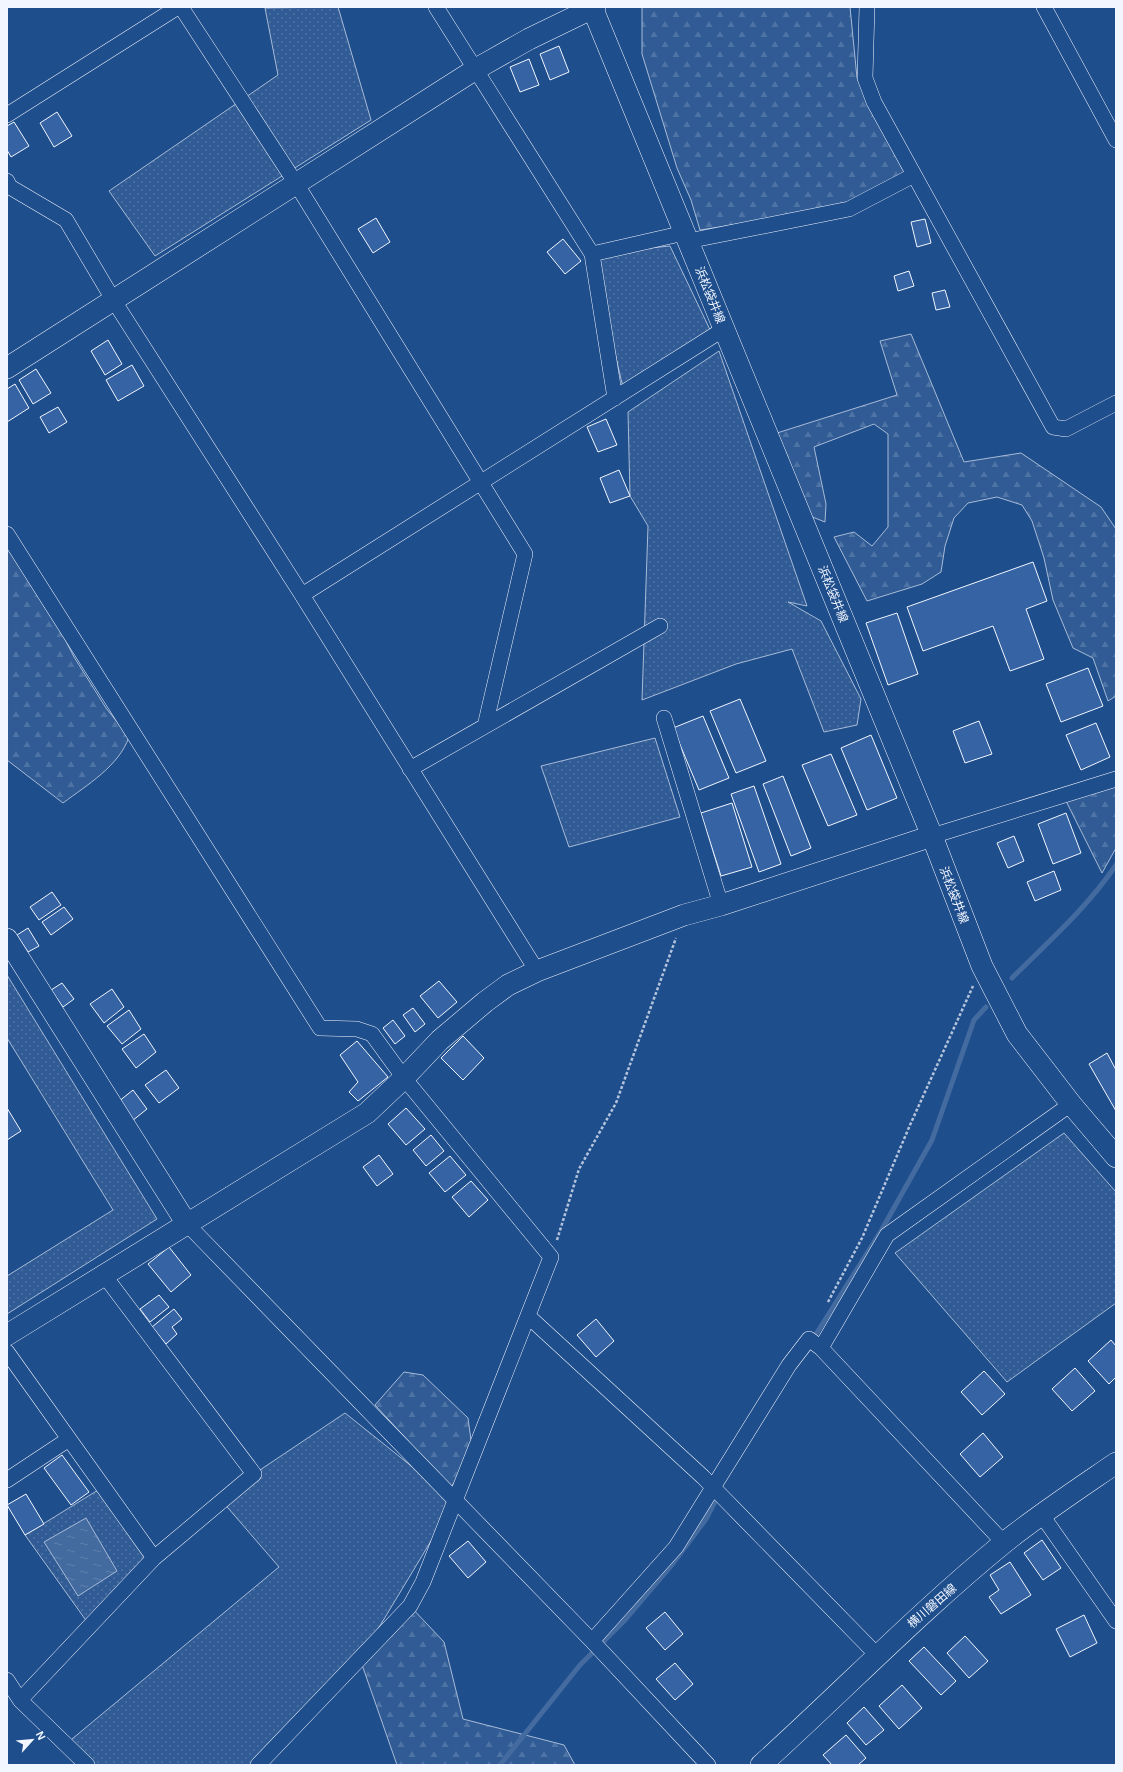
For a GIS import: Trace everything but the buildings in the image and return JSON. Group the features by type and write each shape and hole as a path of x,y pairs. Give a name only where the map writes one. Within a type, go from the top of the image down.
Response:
{"street":[{"path":"7,115 180,7 297,185 525,554 485,726"},
{"path":"436,7 592,254 615,398"},
{"path":"7,368 297,185 476,69 529,39 593,7"},
{"name":"浜松袋井線","path":"593,7 932,836 982,966 1017,1034 1071,1104 1116,1157"},
{"path":"867,7 865,78 874,102 1053,427 1066,429 1116,403"},
{"path":"1044,7 1116,140"},
{"path":"592,254 848,209 914,175"},
{"path":"7,181 10,187 66,220 114,301 302,595 537,971"},
{"path":"302,595 724,329"},
{"path":"7,534 320,1028 357,1029 372,1034 404,1078 551,1257 423,1582 410,1606 258,1765"},
{"path":"410,769 660,626"},
{"path":"664,718 722,905"},
{"path":"7,1335 367,1113 404,1078 440,1040 485,1002 508,985 537,971 684,915 722,905 932,836 1116,779"},
{"path":"7,939 187,1224 592,1641 708,1765"},
{"path":"592,1641 676,1547 789,1365 817,1345 887,1235 1071,1104"},
{"path":"20,1700 154,1558 254,1474 104,1275"},
{"path":"528,1316 714,1488 877,1655"},
{"path":"817,1345 1004,1543"},
{"path":"7,1352 154,1558"},
{"path":"7,1480 69,1439"},
{"name":"横川磐田線","path":"761,1765 877,1655 1004,1543 1041,1514 1116,1464"},
{"path":"1041,1514 1116,1621"},
{"path":"7,1680 20,1700 87,1765"}],"path":[{"path":"551,1257 579,1169 616,1103 684,915"},
{"path":"826,1305 862,1238 910,1125 982,966"}],"green space":[{"path":"338,7 371,120 155,256 109,191 278,75 265,8"},
{"path":"642,7 850,7 857,78 906,176 841,208 700,230 691,200 677,168 642,54"},
{"path":"670,246 713,336 624,392 592,254"},
{"path":"911,334 964,462 1021,453 1101,507 1116,529 1116,696 1108,701 1093,658 1073,648 1053,600 1044,558 1032,521 1022,505 997,497 968,503 954,518 945,546 941,572 922,584 867,601 834,537 854,532 872,546 888,527 888,434 874,424 814,447 826,504 825,522 810,516 777,433 897,395 880,341"},
{"path":"719,351 807,606 788,602 821,621 861,699 857,725 824,732 792,649 736,664 642,700 648,526 630,496 628,412"},
{"path":"7,535 45,600 74,657 106,708 129,737 118,757 110,766 92,782 63,803 7,760"},
{"path":"655,738 680,817 569,847 541,766"},
{"path":"1116,779 1116,848 1102,873 1063,795"},
{"path":"7,975 157,1219 7,1314 7,1276 113,1210 7,1038"},
{"path":"1064,1133 1116,1192 1116,1303 1007,1382 895,1253"},
{"path":"404,1372 423,1375 468,1418 473,1455 451,1487 375,1405"},
{"path":"345,1413 455,1501 360,1659 258,1765 87,1765 66,1744 279,1567 222,1501 254,1474"},
{"path":"103,1487 154,1558 90,1626 25,1535"},
{"path":"410,1606 444,1642 463,1719 564,1745 575,1765 397,1765 360,1659"}],"water":[{"path":"86,1518 117,1571 78,1596 44,1542"}],"waterway":[{"path":"1012,978 1080,910 1116,865"},
{"path":"813,1339 881,1231 932,1140 974,1020 986,1007"},
{"path":"500,1765 580,1665 625,1620 671,1566 706,1519 719,1494"}]}
